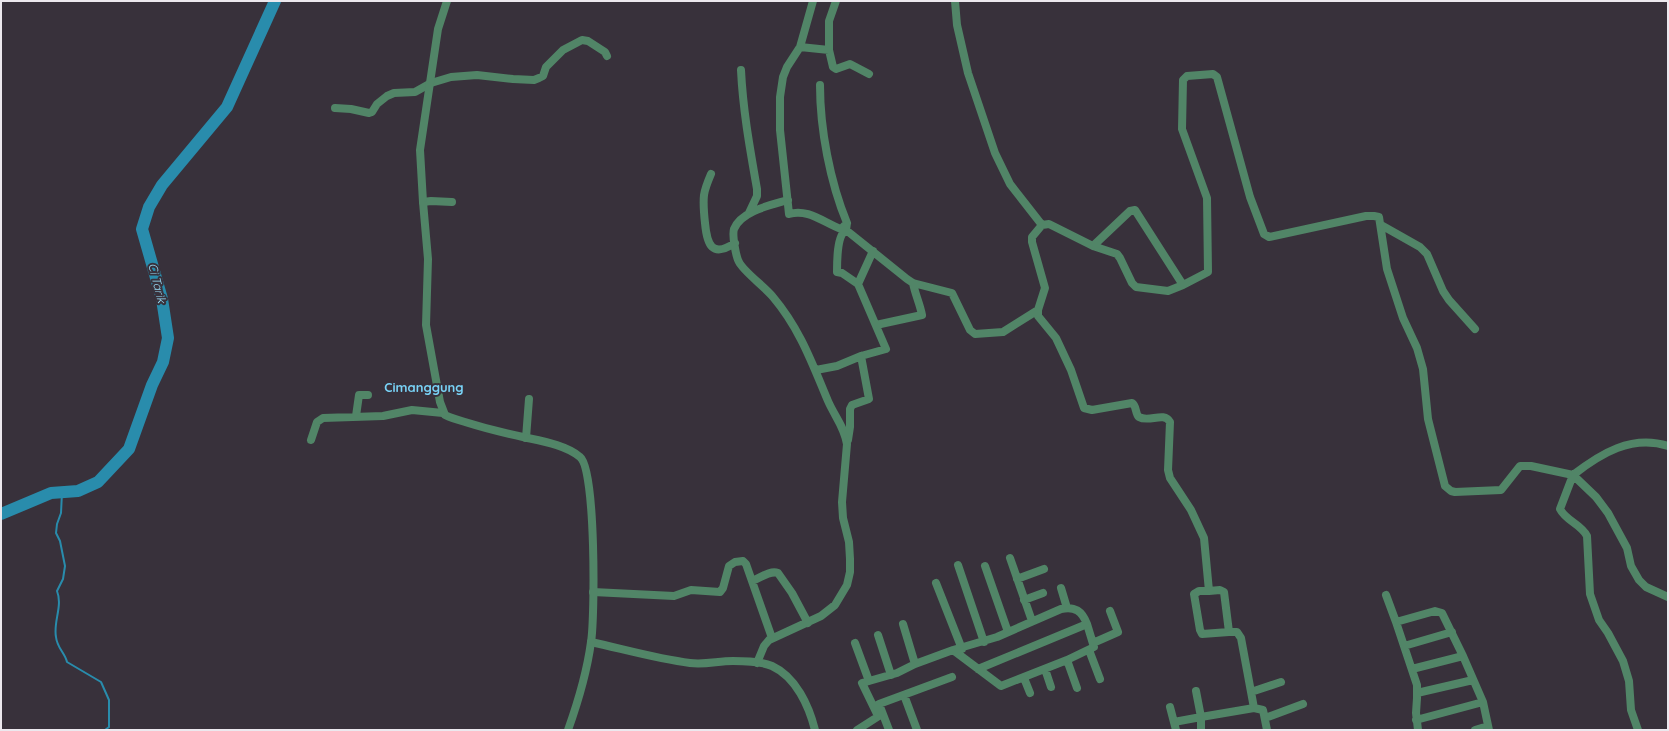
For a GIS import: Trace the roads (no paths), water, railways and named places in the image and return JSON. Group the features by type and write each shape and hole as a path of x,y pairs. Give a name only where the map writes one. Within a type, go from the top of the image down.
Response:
{"street":[{"path":"443,413 426,330 428,259 420,150 438,29 447,1"},
{"path":"812,1 800,47 787,67 783,77 780,97 780,130 789,214 795,212 813,215 823,222 841,229 847,226"},
{"path":"836,1 829,21 829,50 834,69 850,64 869,74"},
{"path":"955,1 957,25 968,73 995,153 1010,184 1042,225"},
{"path":"335,108 352,109 369,113 372,112 377,104 387,96 394,93 415,92 431,83 451,77 477,75 534,80 543,76 546,67 556,57 582,40 588,41 605,52 607,56"},
{"path":"800,47 829,50"},
{"path":"742,70 746,126 757,196 749,213 734,230 739,262 772,295 799,334 816,370 828,402 842,424 847,444"},
{"path":"1209,591 1204,538 1191,510 1170,478 1168,470 1170,422 1164,417 1139,417 1134,404 1130,402 1092,410 1084,408 1071,370 1056,338 1038,316 1038,310 1045,288 1032,242 1032,237 1042,225 1049,224 1093,246 1113,252 1118,255 1132,283 1136,287 1168,291 1207,272 1206,194 1182,129 1183,80 1187,76 1213,74 1217,77 1250,197 1264,234 1269,237 1374,216 1379,217 1387,269 1403,318 1423,369 1428,419 1445,486 1451,491 1460,492 1501,490 1520,466 1531,466 1573,475 1596,497 1608,513 1627,548 1631,566 1639,580 1646,587 1668,597"},
{"path":"820,85 820,102 830,169 847,226 874,252 913,283 952,293 970,330 978,335 1003,332 1038,310"},
{"path":"711,174 706,186 704,200 704,218 708,240 712,248 716,249 727,248 735,243"},
{"path":"749,213 788,200"},
{"path":"423,202 452,202"},
{"path":"1093,246 1130,211 1136,210 1183,285"},
{"path":"1381,225 1414,243 1427,254 1440,285 1449,300 1475,329"},
{"path":"816,370 837,366 861,356 886,349 858,284 842,273 837,272 840,243 842,234 847,226"},
{"path":"858,284 874,252"},
{"path":"876,325 922,316 919,303 914,292 913,283"},
{"path":"757,663 764,646 772,638 821,616 835,605 847,584 850,572 849,542 843,518 842,502 850,426 850,409 852,405 869,399 861,356"},
{"path":"356,416 359,395 368,395"},
{"path":"526,438 529,399"},
{"path":"311,440 319,420 356,416 383,416 412,410 443,413 447,416 485,428 555,444 579,456 584,462 589,491 593,537 591,642 579,701 568,730"},
{"path":"1638,730 1631,710 1629,681 1624,661 1599,620 1590,594 1587,536 1584,529 1563,514 1560,509 1573,475 1590,462 1607,452 1636,443 1654,443 1668,446"},
{"path":"1010,558 1032,621"},
{"path":"593,592 674,596 691,590 720,592 723,588 729,566 734,562 741,561 746,564 772,638"},
{"path":"958,565 984,642"},
{"path":"985,566 1008,632"},
{"path":"1017,579 1044,569"},
{"path":"752,582 770,573 775,572 778,574 792,593 808,623"},
{"path":"936,582 962,649"},
{"path":"1061,588 1067,608"},
{"path":"1229,632 1224,592 1220,590 1199,591 1194,594 1202,634 1237,632 1241,638 1254,708"},
{"path":"1024,600 1044,593"},
{"path":"1386,595 1412,669 1417,693 1416,720 1418,730"},
{"path":"889,730 862,683 891,675 915,664 953,650 962,649 984,642 1032,621 1067,608 1076,609 1081,613 1087,624 1100,680"},
{"path":"953,650 1001,686 1067,660 1118,632 1110,611"},
{"path":"1396,622 1438,611 1445,616 1483,702 1489,728 1475,730"},
{"path":"903,624 915,664"},
{"path":"978,669 1087,624"},
{"path":"1404,646 1452,632"},
{"path":"878,635 891,675"},
{"path":"591,642 688,663 708,664 732,661 772,666 790,679 796,686 802,695 815,730"},
{"path":"855,643 869,681"},
{"path":"1412,669 1463,656"},
{"path":"1067,660 1077,688"},
{"path":"1045,669 1051,687"},
{"path":"880,715 879,704 952,677"},
{"path":"1024,678 1030,693"},
{"path":"1417,693 1473,680"},
{"path":"1251,692 1281,682"},
{"path":"1196,691 1201,717 1201,730"},
{"path":"904,695 916,730"},
{"path":"1416,720 1483,702"},
{"path":"1265,718 1303,704"},
{"path":"1170,707 1175,726 1201,717 1254,708 1263,710 1267,730"},
{"path":"857,730 880,715"}],"waterway":[{"name":"Ci Tarik","path":"1,514 51,493 78,491 98,482 129,449 152,385 163,362 168,338 162,299 142,229 149,207 162,185 227,107 275,1"},
{"path":"62,492 61,513 57,524 56,533 60,541 65,566 63,579 57,591 59,597 59,608 55,631 59,647 67,662 101,682 109,700 109,727 105,730"}],"district":[{"name":"Cimanggung","path":"424,387"}]}
